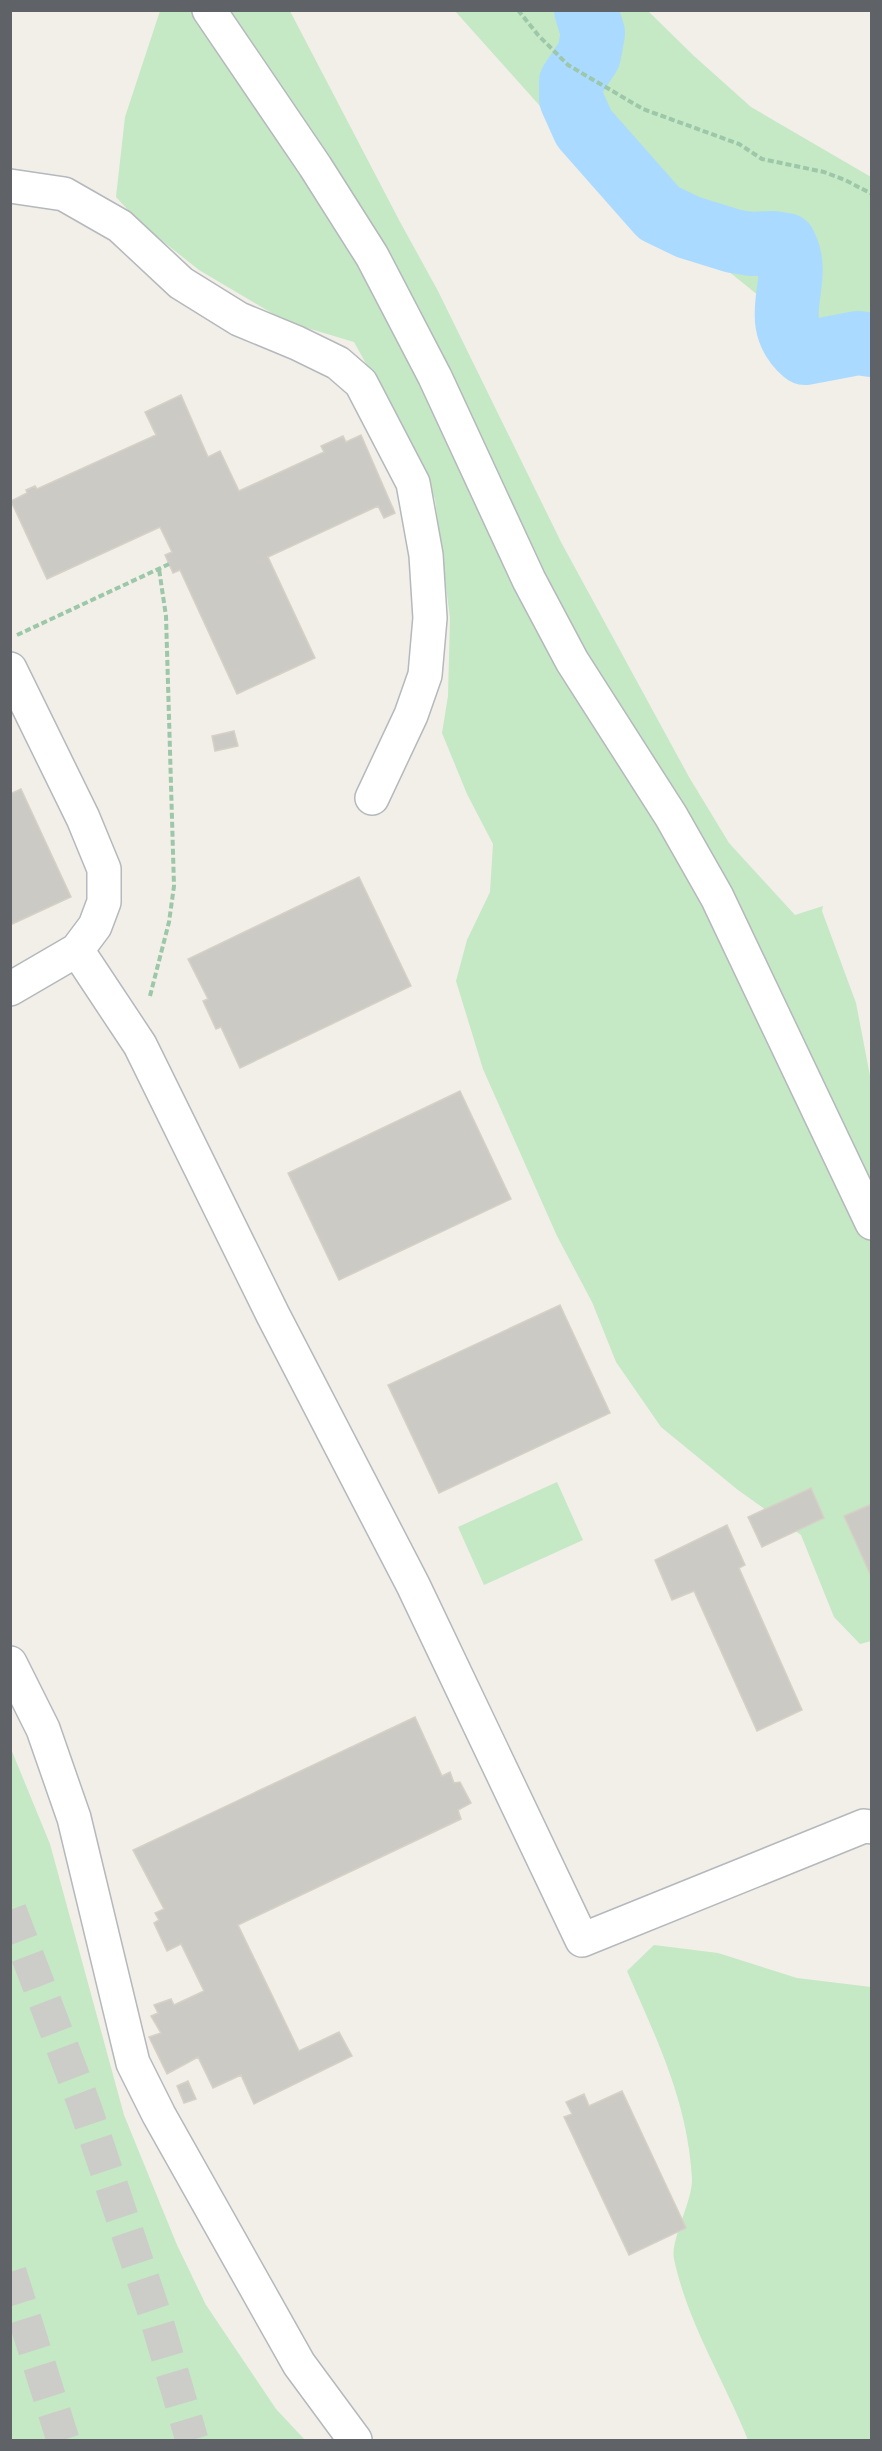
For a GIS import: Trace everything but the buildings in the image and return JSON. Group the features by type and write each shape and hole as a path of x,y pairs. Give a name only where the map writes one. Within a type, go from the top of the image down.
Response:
{"lane":[{"path":"209,10 315,166 372,256 435,377 529,580 572,661 671,816 717,897 872,1223"},
{"path":"10,186 64,195 83,205 120,226 181,283 239,319 338,363 361,383 413,483 426,555 430,618 425,675 402,734 372,798"},
{"path":"10,669 83,818 104,869 104,902 95,926 78,950 10,989"},
{"path":"78,950 140,1046 273,1316 413,1585 582,1940 864,1826 872,1827"},
{"path":"10,1663 43,1729 74,1818 133,2063 159,2115 299,2364 355,2440"}],"path":[{"path":"519,10 538,35 568,64 643,110 739,144 762,159 824,172 872,194"},
{"path":"10,638 169,564"},
{"path":"140,1046 151,991 170,922 174,886 166,616 159,569"}],"green space":[{"path":"160,11 290,11 438,291 561,542 689,777 729,843 795,915 823,906 822,911 856,1003 871,1081 871,1641 860,1644 834,1617 801,1535 738,1490 661,1427 616,1362 592,1302 557,1236 483,1069 456,981 467,940 490,892 493,844 467,794 442,733 448,696 450,618 435,499 405,434 354,342 287,322 199,270 141,224 116,197 125,117"},
{"path":"455,11 648,11 751,107 871,177 871,368 831,345 764,300 686,237 540,106"},
{"path":"557,1482 583,1540 484,1585 458,1527"},
{"path":"11,1749 50,1844 124,2115 177,2245 206,2305 276,2409 305,2440 11,2440"},
{"path":"654,1945 718,1953 797,1978 871,1987 871,2440 748,2440 697,2329 674,2259 675,2242 689,2198 692,2179 684,2124 669,2072 627,1971"}],"waterway":[{"path":"586,10 593,33 589,55 571,82 571,99 584,128 659,213 688,227 733,241 785,245 790,259 791,273 788,327 794,340 805,353 858,343 872,345"}],"tunnel":[{"path":"10,1910 85,2107 156,2318 192,2440"},
{"path":"10,2272 63,2440"}]}
